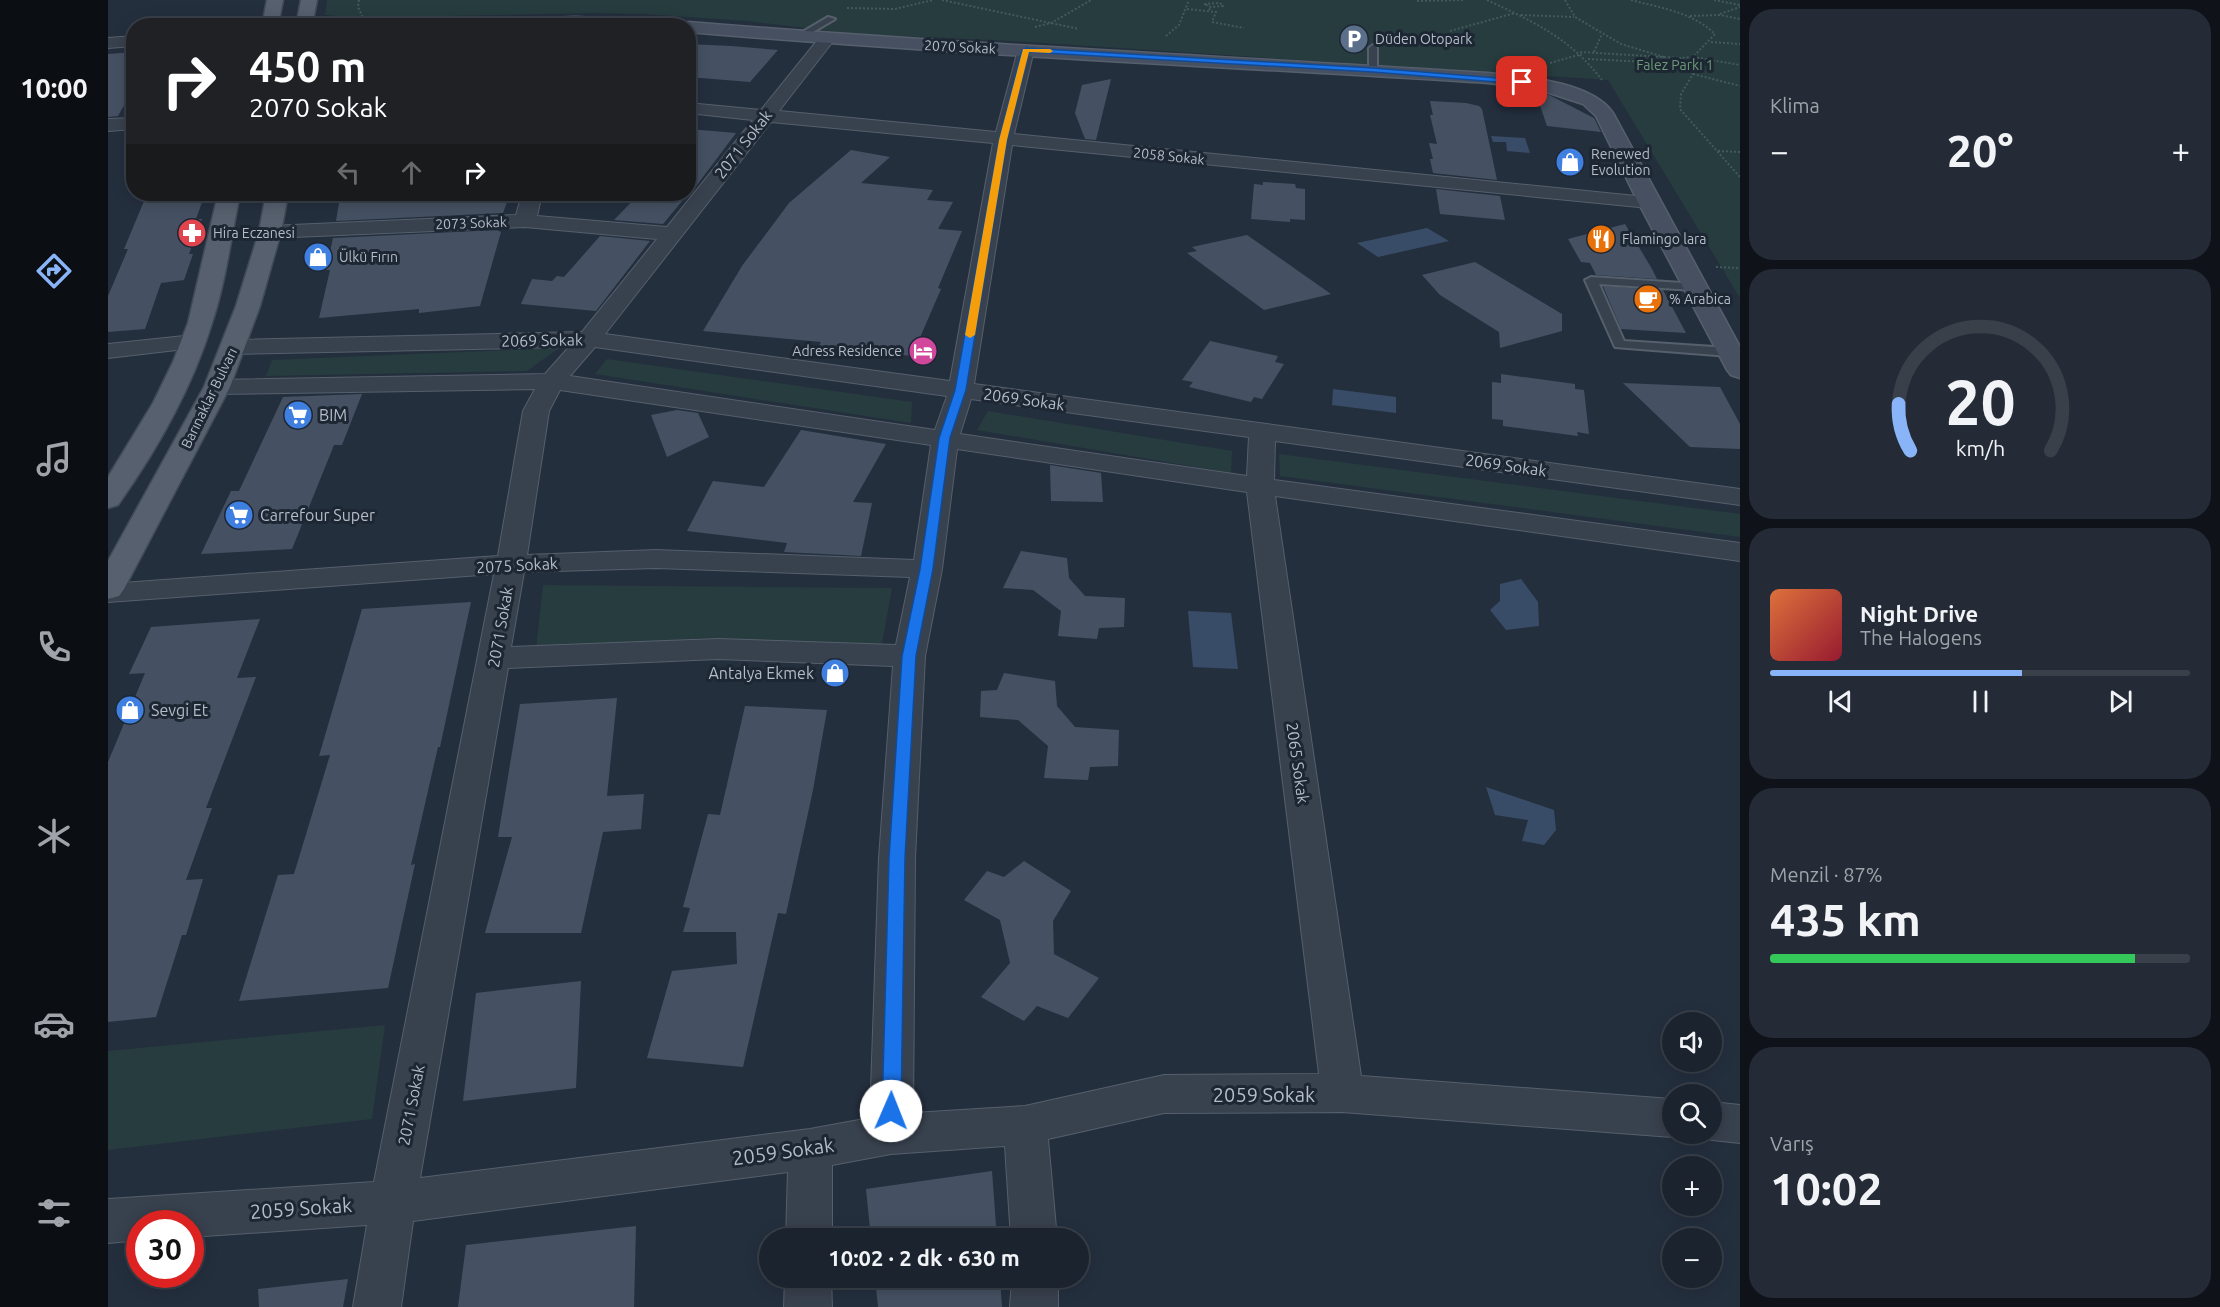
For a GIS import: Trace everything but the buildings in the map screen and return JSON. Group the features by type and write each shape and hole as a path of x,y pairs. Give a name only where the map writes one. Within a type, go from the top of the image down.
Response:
{"main road":[{"path":"272,18 275,0"},
{"path":"306,18 309,0"},
{"path":"108,499 153,427 194,342 227,201"},
{"name":"Barınaklar Bulvarı","path":"108,591 217,387 234,347 270,232 276,201"}],"street":[{"name":"2070 Sokak","path":"696,28 826,40 1027,40 1142,56 1373,70 1539,84 1590,100 1604,113 1734,361"},
{"name":"2071 Sokak","path":"377,1307 393,1202 494,658 537,411 552,381 589,339 826,40"},
{"path":"891,1134 897,858 909,656 927,569 945,438 961,390 1003,140 1027,40"},
{"path":"108,43 126,42"},
{"name":"2058 Sokak","path":"696,109 1649,202"},
{"path":"108,125 126,124"},
{"path":"525,221 530,201"},
{"name":"2073 Sokak","path":"270,232 525,221 608,226 672,234"},
{"name":"2069 Sokak","path":"234,347 589,339 1740,497"},
{"path":"108,351 194,342"},
{"path":"217,387 552,381 1260,486 1740,552"},
{"name":"2065 Sokak","path":"1262,432 1260,486 1342,1093"},
{"name":"2075 Sokak","path":"108,591 511,564 656,559 927,569"},
{"path":"494,658 718,650 909,656"},
{"name":"2059 Sokak","path":"108,1221 393,1202 810,1149 891,1134 1024,1125 1164,1094 1342,1093 1662,1117"},
{"path":"1722,1122 1740,1124"},
{"path":"1024,1125 1033,1228"},
{"path":"809,1228 810,1149"},
{"path":"808,1288 808,1307"},
{"path":"1034,1307 1035,1288"}],"lane":[{"path":"798,37 831,19"},
{"path":"1373,48 1373,70"},
{"path":"1693,286 1591,280 1619,344 1734,361"}],"path":[{"path":"359,0 358,7 363,18"},
{"path":"843,7 895,9 933,0"},
{"path":"942,0 1086,31"},
{"path":"1027,40 1091,0"},
{"path":"1142,56 1179,25 1189,0"},
{"path":"1417,1 1463,0"},
{"path":"1487,0 1555,31 1588,59 1605,85"},
{"path":"1565,0 1575,17"},
{"path":"1631,0 1688,16 1708,25 1715,34 1710,42 1696,51 1693,57"},
{"path":"1714,0 1740,6"},
{"path":"1208,6 1208,11"},
{"path":"1720,15 1740,6"},
{"path":"1186,9 1216,12 1212,22 1244,28"},
{"path":"1450,31 1515,13"},
{"path":"1519,15 1575,17 1621,44 1664,57"},
{"path":"1688,16 1720,15 1740,19"},
{"path":"1594,52 1602,33"},
{"path":"1710,42 1740,44"},
{"path":"1580,52 1693,57 1740,65"},
{"path":"1680,58 1693,74 1740,87"},
{"path":"1588,59 1685,64"},
{"path":"1693,74 1681,94 1680,109 1740,177"},
{"path":"1717,151 1740,152"},
{"path":"1706,267 1740,268"}],"green space":[{"name":"Falez Parkı 1","path":"327,0 1740,0 1740,298 1608,80 1012,41 856,34 747,21 644,14 357,18 325,15"},
{"path":"559,348 527,371 266,376 272,360"},
{"path":"607,359 912,402 911,423 595,374"},
{"path":"988,411 1232,451 1231,473 977,430"},
{"path":"1279,454 1740,514 1740,537 1280,476"},
{"path":"543,585 892,588 881,649 708,638 536,649"},
{"path":"385,1025 372,1119 108,1150 108,1051"}],"water":[{"path":"1491,136 1525,138 1530,153 1507,151 1506,142 1493,142"},
{"path":"1427,228 1449,241 1378,257 1357,243"},
{"path":"1333,389 1396,397 1396,413 1332,405"},
{"path":"1521,579 1538,602 1539,626 1506,630 1490,610 1500,601 1500,584"},
{"path":"1188,611 1231,613 1238,669 1193,667"},
{"path":"1486,787 1554,810 1556,830 1544,845 1522,841 1528,820 1495,815"}],"slow traffic":[{"path":"970,335 1003,140 1026,50 1050,51"}],"place":[{"name":"Düden Otopark","path":"1354,39"},
{"name":"Renewed Evolution","path":"1570,162"},
{"name":"Hira Eczanesi","path":"192,233"},
{"name":"Flamingo lara","path":"1601,239"},
{"name":"Ülkü Fırın","path":"318,257"},
{"name":"% Arabica","path":"1648,299"},
{"name":"Adress Residence","path":"923,351"},
{"name":"BIM","path":"298,415"},
{"name":"Carrefour Super","path":"239,515"},
{"name":"Antalya Ekmek","path":"835,673"},
{"name":"Sevgi Et","path":"130,710"}],"route":[{"path":"891,1111 897,858 909,656 927,569 945,438 961,390 1003,140 1026,50 1373,70 1522,82"}]}
